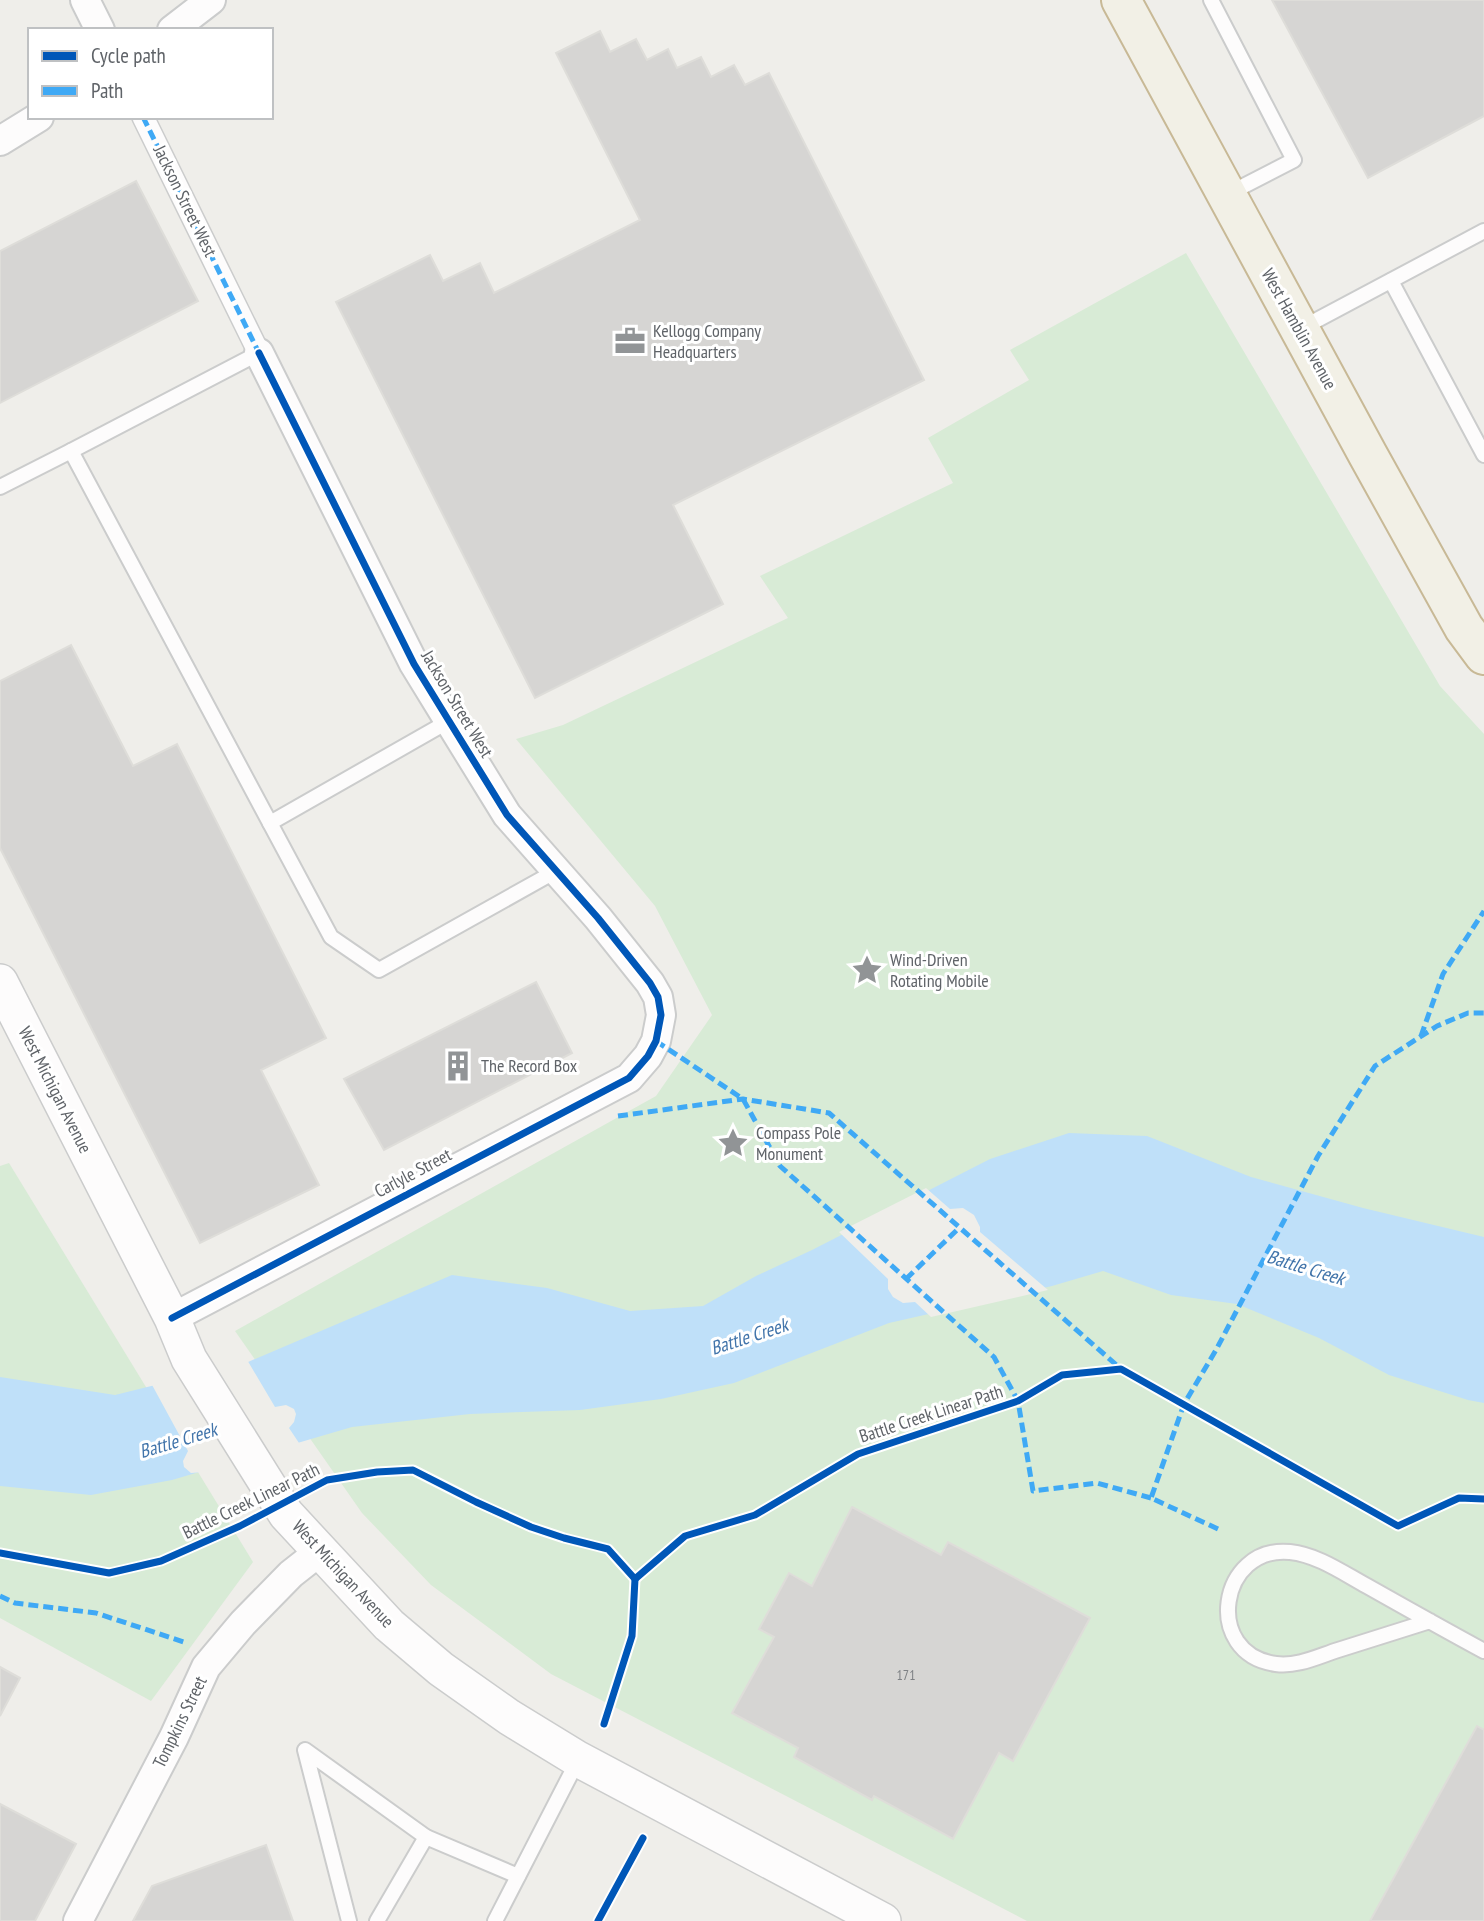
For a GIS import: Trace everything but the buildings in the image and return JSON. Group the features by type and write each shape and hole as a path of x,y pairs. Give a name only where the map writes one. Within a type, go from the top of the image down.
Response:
{"highway":[{"name":"West Hamblin Avenue","path":"1121,0 1299,329 1477,633"}],"street":[{"path":"85,0 99,28"},
{"path":"175,28 211,0"},
{"path":"0,141 36,119"},
{"name":"Jackson Street West","path":"144,119 414,664 507,815 650,983 658,997 661,1015 656,1041"},
{"name":"West Michigan Avenue","path":"0,982 172,1318 189,1359 286,1514 319,1552 389,1625 441,1669 509,1717 578,1760 883,1921"},
{"name":"Carlyle Street","path":"172,1318 629,1078 648,1056 656,1041"},
{"name":"Tompkins Street","path":"78,1921 174,1737 206,1667 243,1623 291,1574 319,1552"}],"lane":[{"path":"1211,0 1294,160 1226,195"},
{"path":"1299,329 1484,231"},
{"path":"1391,281 1484,455"},
{"path":"0,487 259,353"},
{"path":"71,451 331,937 379,970 556,871"},
{"path":"270,823 449,721"},
{"path":"1430,1621 1300,1662 1276,1664 1244,1649 1233,1637 1228,1622 1228,1604 1232,1586 1244,1568 1261,1556 1287,1551 1313,1557 1430,1621 1484,1651"},
{"path":"349,1921 305,1750 426,1837 518,1876"},
{"path":"495,1921 578,1760"},
{"path":"377,1921 426,1837"}],"green space":[{"path":"1186,253 1440,686 1484,734 1484,1921 1027,1921 551,1674 431,1585 362,1513 235,1331 656,1096 712,1015 655,906 516,739 563,725 788,618 760,576 953,483 928,438 1029,380 1010,350"},
{"path":"9,1163 253,1562 151,1701 0,1618 0,1166"}],"water":[{"name":"Battle Creek","path":"1069,1133 1147,1136 1251,1177 1484,1237 1484,1403 1389,1375 1319,1338 1237,1304 1171,1295 1103,1271 1052,1286 889,1323 734,1383 661,1399 580,1410 470,1414 352,1427 172,1480 91,1495 0,1486 0,1377 115,1395 248,1362 452,1275 547,1288 630,1311 703,1306 756,1276 990,1159"}],"pier":[{"path":"926,1188 950,1209 963,1208 974,1215 980,1232 1048,1290 931,1317 915,1302 903,1303 893,1297 888,1289 888,1279 839,1232"},
{"path":"246,1358 275,1407 286,1405 294,1409 294,1422 289,1428 301,1446 205,1474 191,1473 184,1467 183,1461 188,1451 151,1383"}],"marked path":[{"path":"144,119 259,353"},
{"path":"1421,1036 1443,974 1484,911"},
{"path":"1218,1529 1151,1498 1184,1404 1216,1350 1318,1156 1375,1066 1437,1026 1468,1013 1484,1013"},
{"path":"656,1041 743,1099 780,1166 994,1357 1018,1401 1033,1491 1097,1483 1151,1498"},
{"path":"618,1116 743,1099 829,1113 1121,1369"},
{"path":"906,1279 960,1227"},
{"path":"0,1596 15,1603 96,1613 187,1643"}],"cycle path":[{"path":"172,1318 629,1078 648,1056 656,1041 661,1015 658,997 650,983 598,918 507,815 414,664 259,353"},
{"name":"Battle Creek Linear Path","path":"0,1553 109,1573 161,1561 240,1526 327,1480 377,1472 413,1470 531,1527 608,1549 635,1579 685,1536 755,1515 858,1454 1018,1401 1062,1375 1121,1369 1398,1526 1459,1498 1484,1499"},
{"path":"604,1724 632,1636 635,1579"},
{"path":"598,1921 643,1838"}],"place":[{"name":"Kellogg Company Headquarters","path":"630,341"},
{"name":"Wind-Driven Rotating Mobile","path":"867,970"},
{"name":"The Record Box","path":"458,1066"},
{"name":"Compass Pole Monument","path":"733,1143"}]}
